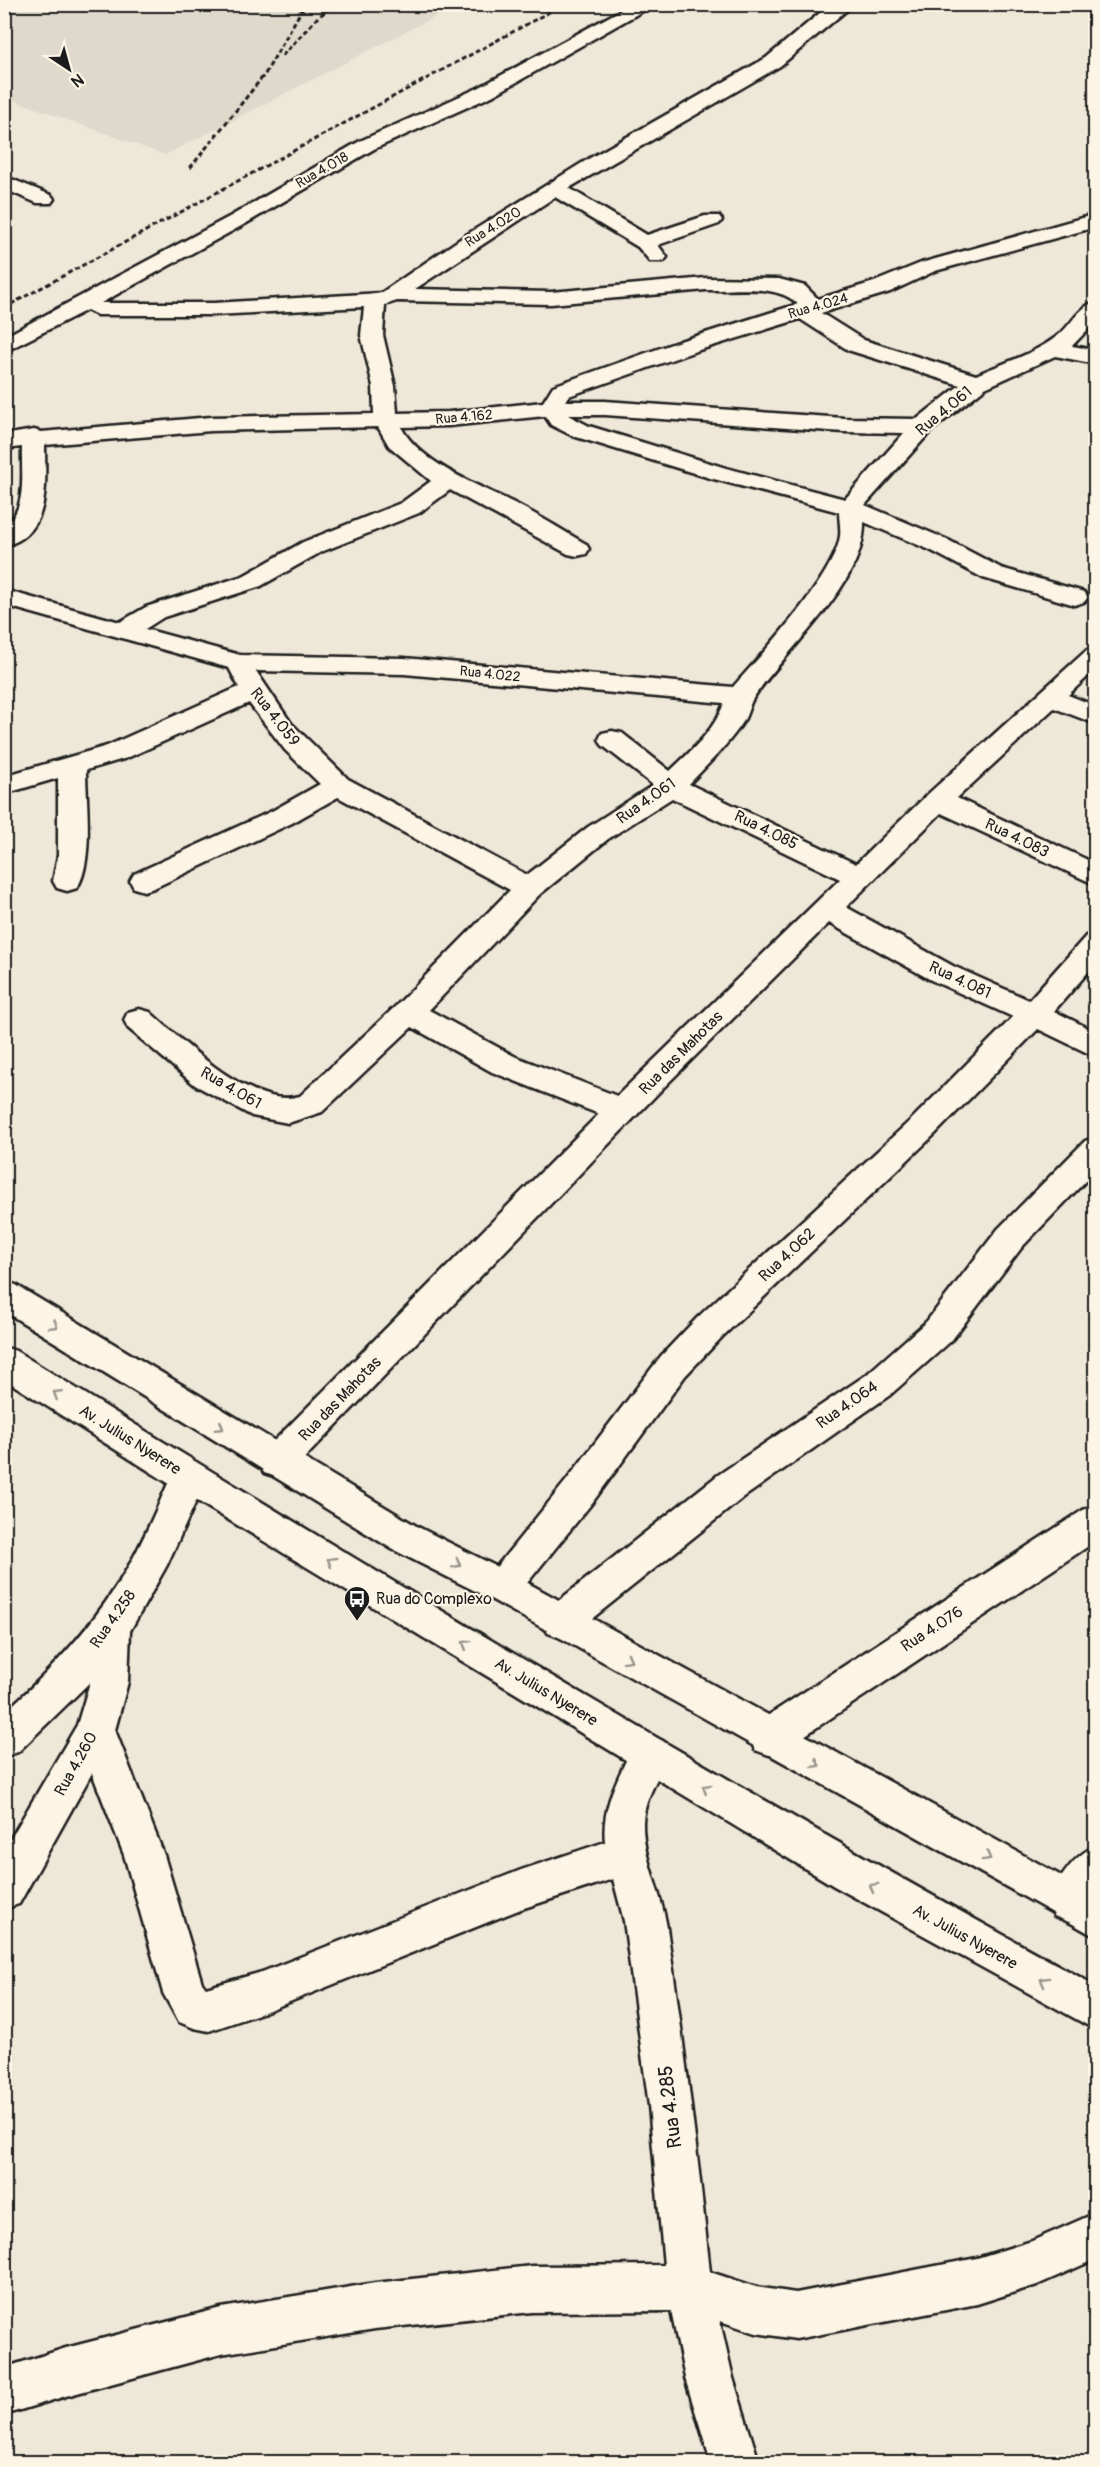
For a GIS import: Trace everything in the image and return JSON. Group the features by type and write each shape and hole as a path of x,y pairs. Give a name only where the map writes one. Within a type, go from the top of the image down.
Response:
{"street":[{"name":"Rua 4.018","path":"4,347 238,220 367,145 484,92 646,4"},
{"name":"Rua 4.020","path":"386,298 472,239 597,162 765,67 791,49 845,4"},
{"path":"4,182 44,199"},
{"path":"556,189 651,250 712,220"},
{"path":"4,347 40,336 97,309 150,280 238,220"},
{"name":"Rua 4.024","path":"553,408 557,394 575,386 882,287 928,267 1095,220"},
{"path":"97,309 214,309 386,298 551,298 706,284 779,285 797,291 808,309 856,345 977,383"},
{"path":"386,298 372,335 384,386 387,420 397,441 430,470 507,509 577,549"},
{"name":"Rua 4.061","path":"140,1020 206,1077 262,1108 288,1111 311,1104 409,1012 529,888 598,833 672,786 710,747 732,719 740,696 779,651 834,579 852,537 851,508 923,426 977,383 1053,349 1082,326 1095,308"},
{"path":"1053,349 1095,357"},
{"path":"553,408 559,420 581,431 718,473 851,508 930,541 992,573 1075,597"},
{"name":"Rua 4.162","path":"4,442 34,437 211,424 449,419 553,408 605,408 798,423 923,426"},
{"path":"4,538 24,524 32,508 34,437"},
{"path":"124,630 155,612 252,581 312,546 410,508 448,480"},
{"path":"7,623 16,601 239,663"},
{"name":"Rua das Mahotas","path":"278,1462 622,1111 826,909 938,800 1052,698 1095,655"},
{"name":"Rua 4.022","path":"239,663 404,666 740,696"},
{"name":"Rua 4.059","path":"239,663 253,691 285,734 316,767 338,784 529,888"},
{"path":"4,785 117,752 253,691"},
{"path":"1052,698 1095,716"},
{"name":"Rua 4.085","path":"612,739 672,786 860,877"},
{"path":"67,881 72,855 72,765"},
{"path":"144,880 282,817 338,784"},
{"name":"Rua 4.083","path":"938,800 1095,876"},
{"name":"Rua 4.081","path":"826,909 942,973 1034,1014 1095,1046"},
{"name":"Rua 4.062","path":"502,1587 579,1492 673,1366 710,1327 924,1126 1034,1014 1095,943"},
{"path":"409,1012 503,1064 622,1111"},
{"name":"Rua 4.064","path":"561,1621 731,1486 887,1377 939,1330 1010,1238 1095,1149"},
{"path":"4,1294 405,1538 502,1587 768,1737 1082,1909 1095,1865"},
{"name":"Av. Julius Nyerere","path":"4,1361 189,1477 649,1754 848,1872 1095,2009"},
{"name":"Rua 4.258","path":"4,1739 66,1682 111,1627 154,1557 189,1477"},
{"name":"Rua 4.076","path":"768,1737 1095,1521"},
{"name":"Rua 4.260","path":"4,1890 95,1730 109,1682 111,1627"},
{"path":"95,1730 144,1855 184,1993 194,2007 201,2009 209,2010 319,1972 442,1920 563,1873 627,1855"},
{"name":"Rua 4.285","path":"649,1754 626,1805 623,1822 627,1855 645,1921 671,2106 689,2288 709,2378 735,2463"},
{"path":"4,2392 66,2372 221,2331 375,2306 532,2289 689,2288 756,2310 796,2316 868,2304 977,2281 1037,2262 1095,2235"}],"shaded area":[{"path":"4,5 458,5 165,155 5,97"}],"railway":[{"path":"190,168 265,74 305,4"},
{"path":"282,56 318,17 336,4"},
{"path":"4,308 564,4"}],"place":[{"name":"Rua do Complexo","path":"357,1622"}]}
